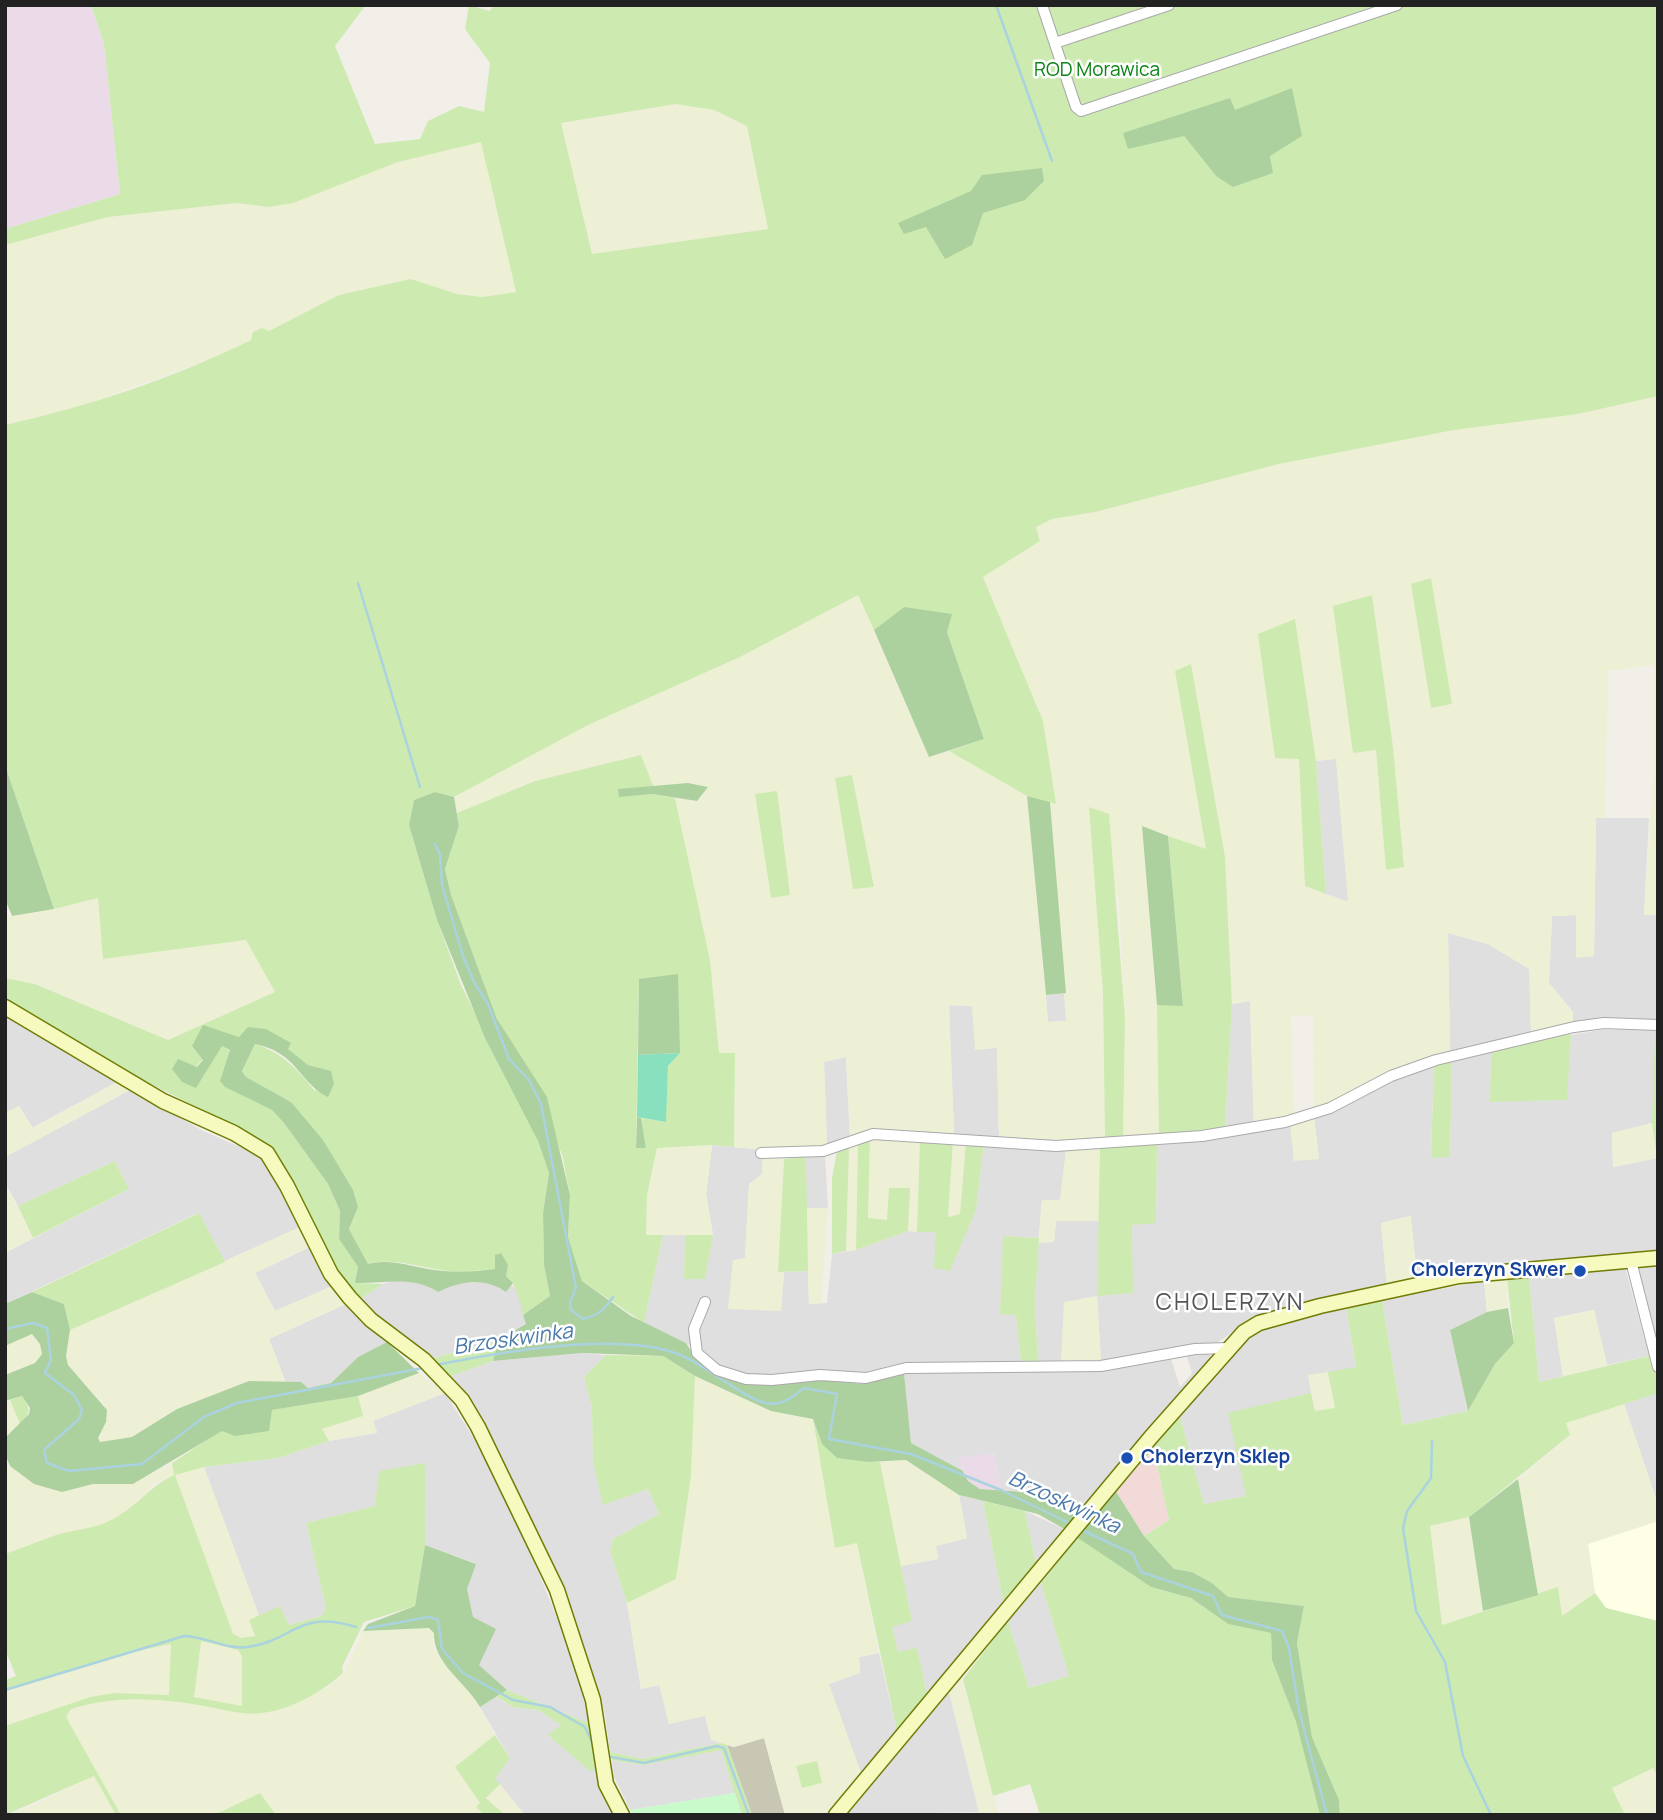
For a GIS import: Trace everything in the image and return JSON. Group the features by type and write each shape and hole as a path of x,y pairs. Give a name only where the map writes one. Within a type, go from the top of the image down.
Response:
{"street":[{"path":"1042,5 1076,107 1081,111 1397,5"},
{"path":"1055,43 1169,5"},
{"path":"5,1007 163,1101 234,1133 267,1153 287,1186 331,1274 371,1320 424,1360 462,1400 478,1427 556,1590 593,1700 606,1784 622,1815"},
{"path":"761,1153 823,1151 873,1134 1056,1146 1202,1136 1285,1122 1330,1108 1391,1076 1436,1060 1574,1027 1604,1023 1658,1025"},
{"path":"836,1815 1081,1520 1244,1332 1259,1323 1340,1301 1479,1273 1658,1258"},
{"path":"1631,1261 1658,1367"},
{"path":"705,1302 694,1329 697,1353 717,1370 746,1379 820,1376 866,1378 915,1367 1101,1366 1195,1349 1228,1348"}],"shaded area":[{"path":"5,5 91,5 104,44 120,194 5,229"},
{"path":"676,104 714,110 747,126 768,229 592,254 561,123"},
{"path":"481,141 516,292 482,297 457,294 411,279 339,295 215,358 64,412 5,425 5,245 108,217 236,203 269,207 398,162"},
{"path":"1658,396 1658,915 1644,915 1654,764 1654,665 1608,671 1605,818 1596,818 1594,956 1576,958 1576,915 1552,916 1549,983 1573,1012 1573,1024 1531,1034 1529,969 1488,944 1448,933 1450,1051 1399,1069 1314,1110 1313,1016 1291,1015 1294,1117 1254,1125 1250,1001 1232,1004 1225,857 1175,671 1206,850 1142,826 1157,1005 1159,1138 1123,1138 1125,1018 1119,903 1089,808 1103,993 1105,1139 1051,1142 999,1137 997,1048 975,1050 972,1006 949,1005 954,1134 898,1129 876,1130 850,1138 846,1057 824,1062 827,1146 787,1151 734,1147 735,1053 719,1053 710,960 675,798 697,801 708,787 688,783 654,788 641,755 535,781 457,813 454,797 588,725 740,657 858,595 929,757 949,751 1027,796 1048,1022 1066,1021 1050,802 1055,803 1043,721 983,577 1040,541 1036,527 1052,519 1095,512 1279,464 1454,430 1578,414","holes":["1411,584 1452,704 1431,708","1372,596 1393,747 1404,867 1386,869 1376,750 1353,752","1294,619 1316,761 1336,759 1348,902 1305,886","852,775 874,887 853,889 835,779","776,791 789,895 771,898 755,795"]},
{"path":"1336,758 1349,902 1326,894 1316,761"},
{"path":"1596,818 1649,818 1644,914 1658,915 1658,1022 1573,1024 1573,1012 1549,983 1552,916 1576,915 1576,957 1594,956"},
{"path":"98,898 104,959 246,940 275,992 168,1040 37,984 5,978 5,917"},
{"path":"1448,933 1488,944 1530,969 1531,1034 1450,1051"},
{"path":"1066,993 1066,1021 1048,1022 1046,995"},
{"path":"1250,1001 1254,1125 1225,1129 1232,1004"},
{"path":"949,1005 972,1006 997,1048 999,1137 954,1134"},
{"path":"5,1013 119,1081 32,1128 19,1106 5,1113"},
{"path":"1657,1029 1652,1123 1612,1134 1613,1167 1658,1158 1658,1250 1522,1262 1417,1278 1410,1216 1381,1223 1387,1287 1251,1320 1215,1344 1101,1361 1097,1296 1132,1225 1156,1222 1157,1145 1224,1137 1290,1124 1319,1158 1314,1117 1383,1084 1434,1064 1431,1157 1450,1157 1452,1059 1491,1050 1490,1101 1566,1100 1571,1035 1600,1030"},
{"path":"846,1057 850,1138 827,1146 824,1062"},
{"path":"119,1081 132,1089 5,1157 5,1113 19,1106 33,1128"},
{"path":"132,1089 201,1130 265,1158 300,1227 225,1262 198,1213 5,1304 5,1253 129,1189 115,1161 18,1206 5,1183 5,1157"},
{"path":"1314,1117 1319,1159 1294,1161 1290,1124"},
{"path":"1652,1123 1657,1158 1613,1167 1612,1133"},
{"path":"870,1138 920,1139 917,1232 908,1231 909,1189 887,1220 868,1219"},
{"path":"953,1141 966,1142 960,1214 948,1217"},
{"path":"858,1143 856,1250 846,1251 849,1147"},
{"path":"984,1143 1066,1151 1060,1201 1042,1201 1039,1238 1004,1236 1000,1314 1016,1314 1021,1363 931,1362 897,1364 862,1373 750,1376 720,1367 686,1343 644,1323 663,1235 685,1235 684,1279 713,1235 706,1194 712,1145 763,1150 762,1175 749,1184 745,1259 781,1311 784,1272 808,1271 809,1304 827,1303 832,1254 856,1250 908,1231 936,1232 950,1270 976,1209"},
{"path":"712,1145 706,1194 713,1235 646,1235 647,1195 657,1148"},
{"path":"1100,1147 1099,1221 1056,1221 1054,1242 1038,1243 1042,1200 1060,1200 1066,1151"},
{"path":"825,1156 828,1208 806,1208 806,1157"},
{"path":"763,1158 784,1159 778,1271 784,1272 781,1311 728,1309 733,1260 745,1258 749,1184 762,1174"},
{"path":"5,1183 33,1238 5,1253"},
{"path":"806,1208 828,1208 821,1303 809,1304"},
{"path":"1411,1216 1417,1278 1387,1287 1381,1223"},
{"path":"1056,1221 1099,1221 1097,1296 1064,1364 1038,1363 1035,1303 1038,1243 1054,1241"},
{"path":"300,1227 310,1247 255,1273 275,1311 335,1285 348,1303 269,1339 286,1383 249,1381 177,1409 132,1437 100,1442 98,1438 106,1422 104,1405 68,1365 66,1356 70,1330"},
{"path":"310,1247 335,1285 275,1311 255,1273"},
{"path":"1658,1264 1658,1357 1636,1267"},
{"path":"1625,1267 1649,1356 1607,1365 1594,1310 1554,1318 1563,1376 1539,1382 1529,1275"},
{"path":"1507,1278 1508,1308 1487,1312 1484,1281"},
{"path":"398,1279 427,1285 438,1292 453,1284 493,1282 506,1291 511,1285 517,1289 526,1324 499,1339 431,1359 372,1312 360,1299 383,1284"},
{"path":"1484,1281 1487,1312 1450,1330 1468,1411 1403,1425 1382,1300"},
{"path":"1097,1296 1101,1361 1064,1364 1061,1360 1064,1302"},
{"path":"348,1303 387,1342 358,1357 331,1383 308,1388 301,1382 286,1383 269,1339"},
{"path":"1346,1307 1356,1368 1246,1496 1204,1504 1179,1413 1231,1353 1258,1332 1289,1320"},
{"path":"1594,1310 1607,1365 1563,1376 1554,1318"},
{"path":"32,1334 40,1344 42,1354 35,1363 5,1375 5,1346"},
{"path":"1205,1351 1211,1356 1080,1513 1025,1492 1001,1490 994,1453 959,1459 963,1471 911,1443 904,1374 1171,1359 1180,1387 1192,1373 1186,1354"},
{"path":"582,1353 606,1355 584,1377 592,1408 593,1462 604,1504 648,1489 659,1514 613,1539 610,1551 627,1603 641,1689 659,1685 705,1716 711,1739 721,1743 643,1759 610,1752 605,1715 559,1577 476,1407 451,1376 493,1361"},
{"path":"1328,1372 1335,1408 1314,1411 1308,1375"},
{"path":"419,1373 445,1393 373,1421 377,1432 329,1441 322,1429 363,1416 358,1396"},
{"path":"695,1376 771,1411 813,1419 835,1548 857,1543 879,1653 859,1657 860,1673 829,1684 861,1773 829,1815 785,1815 764,1738 734,1747 711,1740 705,1716 669,1724 659,1685 641,1689 627,1603 676,1579 691,1476"},
{"path":"445,1393 476,1442 523,1535 564,1635 593,1725 507,1690 479,1665 467,1589 475,1563 425,1545 426,1463 375,1506 306,1523 326,1608 322,1616 289,1625 280,1607 259,1616 204,1467 278,1458 329,1441 377,1433 373,1421"},
{"path":"1658,1393 1658,1505 1624,1404"},
{"path":"10,1400 20,1424 5,1438 5,1401"},
{"path":"1624,1404 1658,1504 1658,1521 1588,1544 1595,1593 1562,1616 1558,1588 1538,1595 1518,1479 1570,1436 1566,1423"},
{"path":"1153,1447 1169,1520 1144,1536 1115,1490"},
{"path":"994,1453 1001,1490 980,1489 968,1481 958,1458"},
{"path":"906,1460 959,1495 967,1538 936,1546 938,1559 901,1566 880,1462"},
{"path":"172,1463 175,1474 204,1467 259,1616 249,1620 255,1637 241,1638 233,1635 174,1475 155,1484 129,1509 112,1520 82,1532 59,1534 5,1554 5,1468 10,1466 34,1483 62,1492 93,1484 133,1484"},
{"path":"959,1495 983,1501 1003,1601 927,1694 917,1648 898,1653 891,1626 912,1621 901,1566 938,1559 936,1546 967,1538"},
{"path":"1025,1511 1066,1530 1036,1563"},
{"path":"1469,1517 1483,1611 1442,1625 1430,1526"},
{"path":"1658,1521 1658,1621 1606,1608 1595,1593 1588,1544"},
{"path":"1041,1583 1069,1676 1029,1688 1008,1621"},
{"path":"429,1628 434,1633 433,1648 456,1679 471,1692 495,1735 455,1767 480,1803 477,1807 484,1815 276,1815 259,1793 214,1815 121,1815 66,1717 71,1708 102,1700 126,1698 169,1700 262,1714 328,1687 344,1673 363,1631"},
{"path":"201,1641 238,1650 242,1656 243,1707 194,1697"},
{"path":"171,1644 170,1695 115,1693 90,1697 5,1726 5,1691 133,1652"},
{"path":"879,1653 897,1732 861,1773 828,1684 860,1673 859,1657"},
{"path":"962,1676 999,1815 965,1815 979,1812 949,1692"},
{"path":"949,1692 979,1812 845,1815"},
{"path":"496,1697 513,1707 538,1710 562,1725 548,1736 598,1770 599,1782 614,1815 525,1815 495,1779 510,1758 480,1707"},
{"path":"764,1738 785,1815 752,1815 727,1745 734,1747"},
{"path":"714,1749 721,1750 735,1793 630,1810 613,1775 612,1760 643,1765"},
{"path":"1653,1767 1658,1777 1658,1815 1625,1815 1612,1788"},
{"path":"95,1775 116,1815 6,1815 33,1805"},
{"path":"500,1784 525,1815 505,1815 486,1797"}],"green space":[{"name":"ROD Morawica","path":"91,5 366,5 335,46 375,144 420,139 428,121 459,106 484,112 490,63 465,29 469,5 489,11 495,5 1658,5 1658,396 1578,414 1454,430 1279,464 1095,512 1052,519 1036,527 1040,541 983,577 1043,721 1056,804 1027,796 949,751 984,739 947,632 904,607 874,630 858,595 740,657 588,725 454,797 435,792 414,800 409,825 437,920 461,985 538,1141 549,1173 543,1213 544,1265 550,1296 523,1315 512,1283 497,1271 490,1269 452,1272 404,1263 368,1264 349,1229 358,1207 291,1102 246,1077 242,1071 255,1044 274,1052 289,1063 315,1091 331,1072 308,1065 287,1049 290,1043 239,1037 192,1046 203,1059 182,1082 222,1045 230,1051 226,1087 272,1110 284,1123 328,1184 340,1211 339,1239 358,1267 356,1283 383,1284 360,1299 332,1261 278,1158 232,1125 141,1079 5,1000 5,978 35,984 168,1040 275,992 246,940 103,959 98,898 54,909 5,765 5,425 100,400 162,379 251,340 253,332 262,328 269,331 339,295 411,279 457,294 482,297 516,292 481,142 398,162 293,203 269,207 236,203 108,217 5,245 5,229 120,194 104,44","holes":["1293,89 1270,156 1272,173 1216,176 1184,136 1229,98 1235,111","676,104 714,110 747,126 768,229 592,254 561,123"]},
{"path":"1292,88 1302,136 1270,156 1273,173 1233,187 1216,176 1184,136 1128,149 1123,133 1230,98 1235,110"},
{"path":"1042,168 1044,181 1025,200 983,213 972,245 945,259 926,227 904,234 898,223 971,191 982,175"},
{"path":"1431,578 1452,704 1431,708 1411,584"},
{"path":"1372,595 1393,747 1404,867 1386,870 1376,750 1353,753 1333,606"},
{"path":"904,607 952,614 947,632 984,739 929,757 874,630"},
{"path":"1295,619 1316,761 1326,894 1305,886 1299,759 1275,758 1258,634"},
{"path":"1191,664 1225,857 1232,1004 1225,1129 1159,1138 1157,1005 1183,1005 1168,836 1206,849 1175,671"},
{"path":"641,755 654,788 619,789 619,796 652,794 675,798 710,960 719,1053 735,1053 734,1147 712,1145 657,1148 647,1195 646,1235 663,1235 644,1323 582,1281 568,1237 570,1195 562,1154 515,1050 497,1019 451,895 445,869 459,826 457,813 535,781","holes":["639,979 680,1053 668,1066 665,1122 641,1118 646,1148 636,1148"]},
{"path":"5,765 54,909 12,916 5,899"},
{"path":"852,775 874,887 853,889 835,778"},
{"path":"688,783 708,787 697,801 652,794 619,797 618,789"},
{"path":"777,791 790,895 771,898 755,794"},
{"path":"435,792 454,797 459,826 445,869 451,895 497,1019 547,1097 570,1195 568,1237 582,1281 631,1316 686,1343 694,1355 746,1382 820,1380 864,1384 904,1373 911,1443 963,1471 968,1481 980,1489 1025,1492 1080,1513 1066,1530 1038,1514 959,1495 906,1460 869,1462 837,1458 822,1444 813,1419 771,1411 695,1376 663,1356 582,1353 493,1361 499,1339 526,1324 523,1315 550,1296 544,1265 543,1213 549,1173 538,1141 485,1038 437,920 409,825 414,800"},
{"path":"1027,796 1050,802 1066,993 1046,995"},
{"path":"1089,807 1109,814 1125,1018 1123,1138 1105,1139 1103,993"},
{"path":"1142,826 1168,836 1183,1006 1157,1005"},
{"path":"678,974 680,1053 638,1055 639,979"},
{"path":"203,1025 239,1037 248,1027 266,1029 291,1043 288,1049 308,1065 331,1071 334,1084 328,1097 320,1093 291,1062 272,1049 255,1044 242,1071 246,1077 291,1102 323,1140 353,1190 358,1207 349,1229 368,1264 391,1262 445,1271 478,1271 495,1269 495,1255 501,1253 508,1265 506,1276 513,1283 506,1292 490,1284 472,1282 438,1292 408,1282 355,1283 358,1267 339,1239 340,1211 328,1184 272,1110 225,1087 220,1081 230,1050 222,1046 196,1088 182,1082 172,1069 178,1059 197,1067 203,1060 192,1046"},
{"path":"1658,1029 1657,1158 1652,1123 1655,1033"},
{"path":"1566,1033 1571,1035 1567,1100 1490,1102 1491,1050"},
{"path":"680,1053 668,1066 666,1122 637,1117 638,1055"},
{"path":"1452,1059 1450,1157 1431,1158 1434,1064"},
{"path":"637,1117 641,1118 646,1148 636,1148"},
{"path":"870,1138 868,1218 887,1220 889,1188 910,1188 908,1231 856,1250 858,1143"},
{"path":"920,1139 953,1141 948,1217 960,1214 966,1142 984,1143 976,1210 950,1271 934,1268 936,1232 917,1232"},
{"path":"1157,1145 1156,1223 1132,1225 1133,1293 1097,1296 1100,1147"},
{"path":"849,1147 846,1251 832,1254 832,1178 837,1151"},
{"path":"806,1157 808,1271 778,1272 784,1159"},
{"path":"115,1161 129,1189 33,1238 18,1206"},
{"path":"199,1213 225,1262 70,1330 64,1304 32,1292"},
{"path":"685,1235 713,1235 705,1279 684,1279"},
{"path":"1003,1236 1039,1238 1035,1303 1038,1363 1021,1363 1016,1315 1000,1314"},
{"path":"1529,1275 1539,1382 1649,1356 1658,1379 1658,1393 1566,1423 1570,1435 1469,1517 1430,1526 1442,1625 1558,1587 1562,1616 1595,1593 1606,1608 1658,1621 1658,1777 1653,1768 1612,1788 1625,1815 1340,1815 1339,1800 1312,1737 1297,1643 1304,1606 1227,1597 1212,1583 1192,1572 1174,1569 1144,1536 1169,1520 1153,1447 1179,1413 1204,1504 1246,1496 1228,1413 1311,1393 1315,1411 1335,1408 1328,1372 1356,1367 1346,1307 1382,1300 1403,1425 1468,1411 1495,1364 1514,1343 1507,1278"},
{"path":"32,1292 64,1304 70,1330 66,1356 68,1365 107,1410 106,1422 98,1438 100,1442 132,1437 177,1409 249,1381 301,1382 308,1388 331,1383 358,1357 387,1342 419,1373 358,1396 272,1410 269,1431 235,1436 222,1431 133,1484 93,1484 62,1492 34,1484 10,1466 5,1454 5,1438 29,1414 30,1408 22,1396 5,1401 5,1375 35,1363 42,1354 40,1344 32,1334 5,1346 5,1304"},
{"path":"1508,1308 1514,1343 1495,1364 1468,1411 1450,1330 1487,1312"},
{"path":"499,1339 493,1361 451,1376 431,1359"},
{"path":"606,1355 663,1356 695,1376 691,1476 676,1579 627,1603 610,1551 613,1539 659,1514 648,1489 603,1505 593,1462 592,1408 584,1377"},
{"path":"22,1396 28,1411 20,1424 10,1400"},
{"path":"358,1396 363,1416 322,1429 329,1441 278,1458 204,1467 175,1475 233,1634 241,1638 255,1636 249,1620 280,1606 289,1625 322,1616 326,1608 306,1523 375,1506 379,1471 426,1463 425,1545 415,1606 364,1622 342,1667 343,1673 326,1687 285,1708 248,1714 187,1703 138,1699 71,1709 66,1717 121,1815 116,1815 94,1776 5,1815 5,1726 90,1697 115,1693 169,1695 171,1644 133,1652 5,1691 5,1680 16,1676 5,1649 5,1554 56,1535 113,1519 174,1475 172,1463 222,1430 271,1410","holes":["201,1641 238,1650 242,1656 242,1706 194,1697"]},
{"path":"813,1419 822,1444 869,1462 880,1462 912,1621 892,1627 898,1652 917,1648 927,1694 897,1732 857,1543 835,1548"},
{"path":"1518,1479 1538,1595 1483,1611 1469,1517"},
{"path":"1115,1490 1144,1536 1174,1569 1192,1572 1212,1583 1228,1597 1304,1606 1297,1643 1312,1737 1339,1800 1340,1815 1320,1815 1296,1722 1272,1660 1271,1633 1228,1624 1191,1598 1151,1587 1078,1538"},
{"path":"983,1501 1025,1511 1036,1563 1003,1601"},
{"path":"1078,1537 1151,1587 1191,1598 1228,1624 1271,1633 1272,1660 1296,1722 1320,1815 1040,1815 1030,1784 993,1796 963,1679 1008,1621 1029,1688 1069,1676 1041,1583"},
{"path":"425,1545 476,1564 467,1589 473,1617 496,1629 479,1665 507,1690 480,1707 444,1663 435,1644 434,1633 429,1628 363,1631 368,1624 415,1606"},
{"path":"507,1690 593,1725 598,1770 590,1771 548,1735 561,1725 538,1710 513,1707 497,1697"},
{"path":"495,1735 510,1758 495,1779 500,1784 486,1798 505,1815 484,1815 476,1807 480,1803 455,1767"},
{"path":"721,1743 727,1745 752,1815 742,1815 721,1750 643,1765 612,1760 610,1752 643,1759"},
{"path":"817,1761 822,1783 802,1788 796,1766"},
{"path":"260,1793 276,1815 214,1815"},
{"path":"735,1793 742,1815 634,1815 630,1810"}],"waterway":[{"path":"996,5 1052,161"},
{"path":"358,583 420,787"},
{"path":"435,844 440,855 442,885 463,956 474,982 488,1004 509,1059 529,1080 541,1104 576,1288 570,1302 571,1310 583,1319 593,1316 613,1297"},
{"name":"Brzoskwinka","path":"5,1329 33,1323 47,1328 51,1360 45,1373 74,1395 82,1410 79,1419 44,1450 47,1463 69,1471 142,1464 204,1417 237,1403 423,1368"},
{"name":"Brzoskwinka","path":"436,1365 558,1346 624,1344 653,1347 689,1359 756,1400 766,1403 782,1402 804,1388 837,1394 829,1439 911,1454 1001,1490 1071,1524"},
{"path":"1432,1441 1431,1478 1407,1511 1403,1528 1416,1611 1445,1662 1463,1756 1491,1815"},
{"name":"Brzoskwinka","path":"1080,1529 1133,1554 1141,1572 1213,1596 1222,1615 1282,1631 1289,1648 1299,1711 1327,1815"},
{"path":"368,1628 429,1617 438,1620 442,1649 463,1673 513,1700 550,1707 585,1727 592,1742"},
{"path":"5,1690 184,1636 232,1647 248,1647 309,1624 337,1622 356,1627"},
{"path":"611,1757 644,1763 717,1746 724,1748 749,1815"}],"place":[{"name":"Cholerzyn Skwer","path":"1580,1271"},
{"name":"Cholerzyn Sklep","path":"1127,1458"}],"district":[{"name":"CHOLERZYN","path":"1230,1304"}]}
